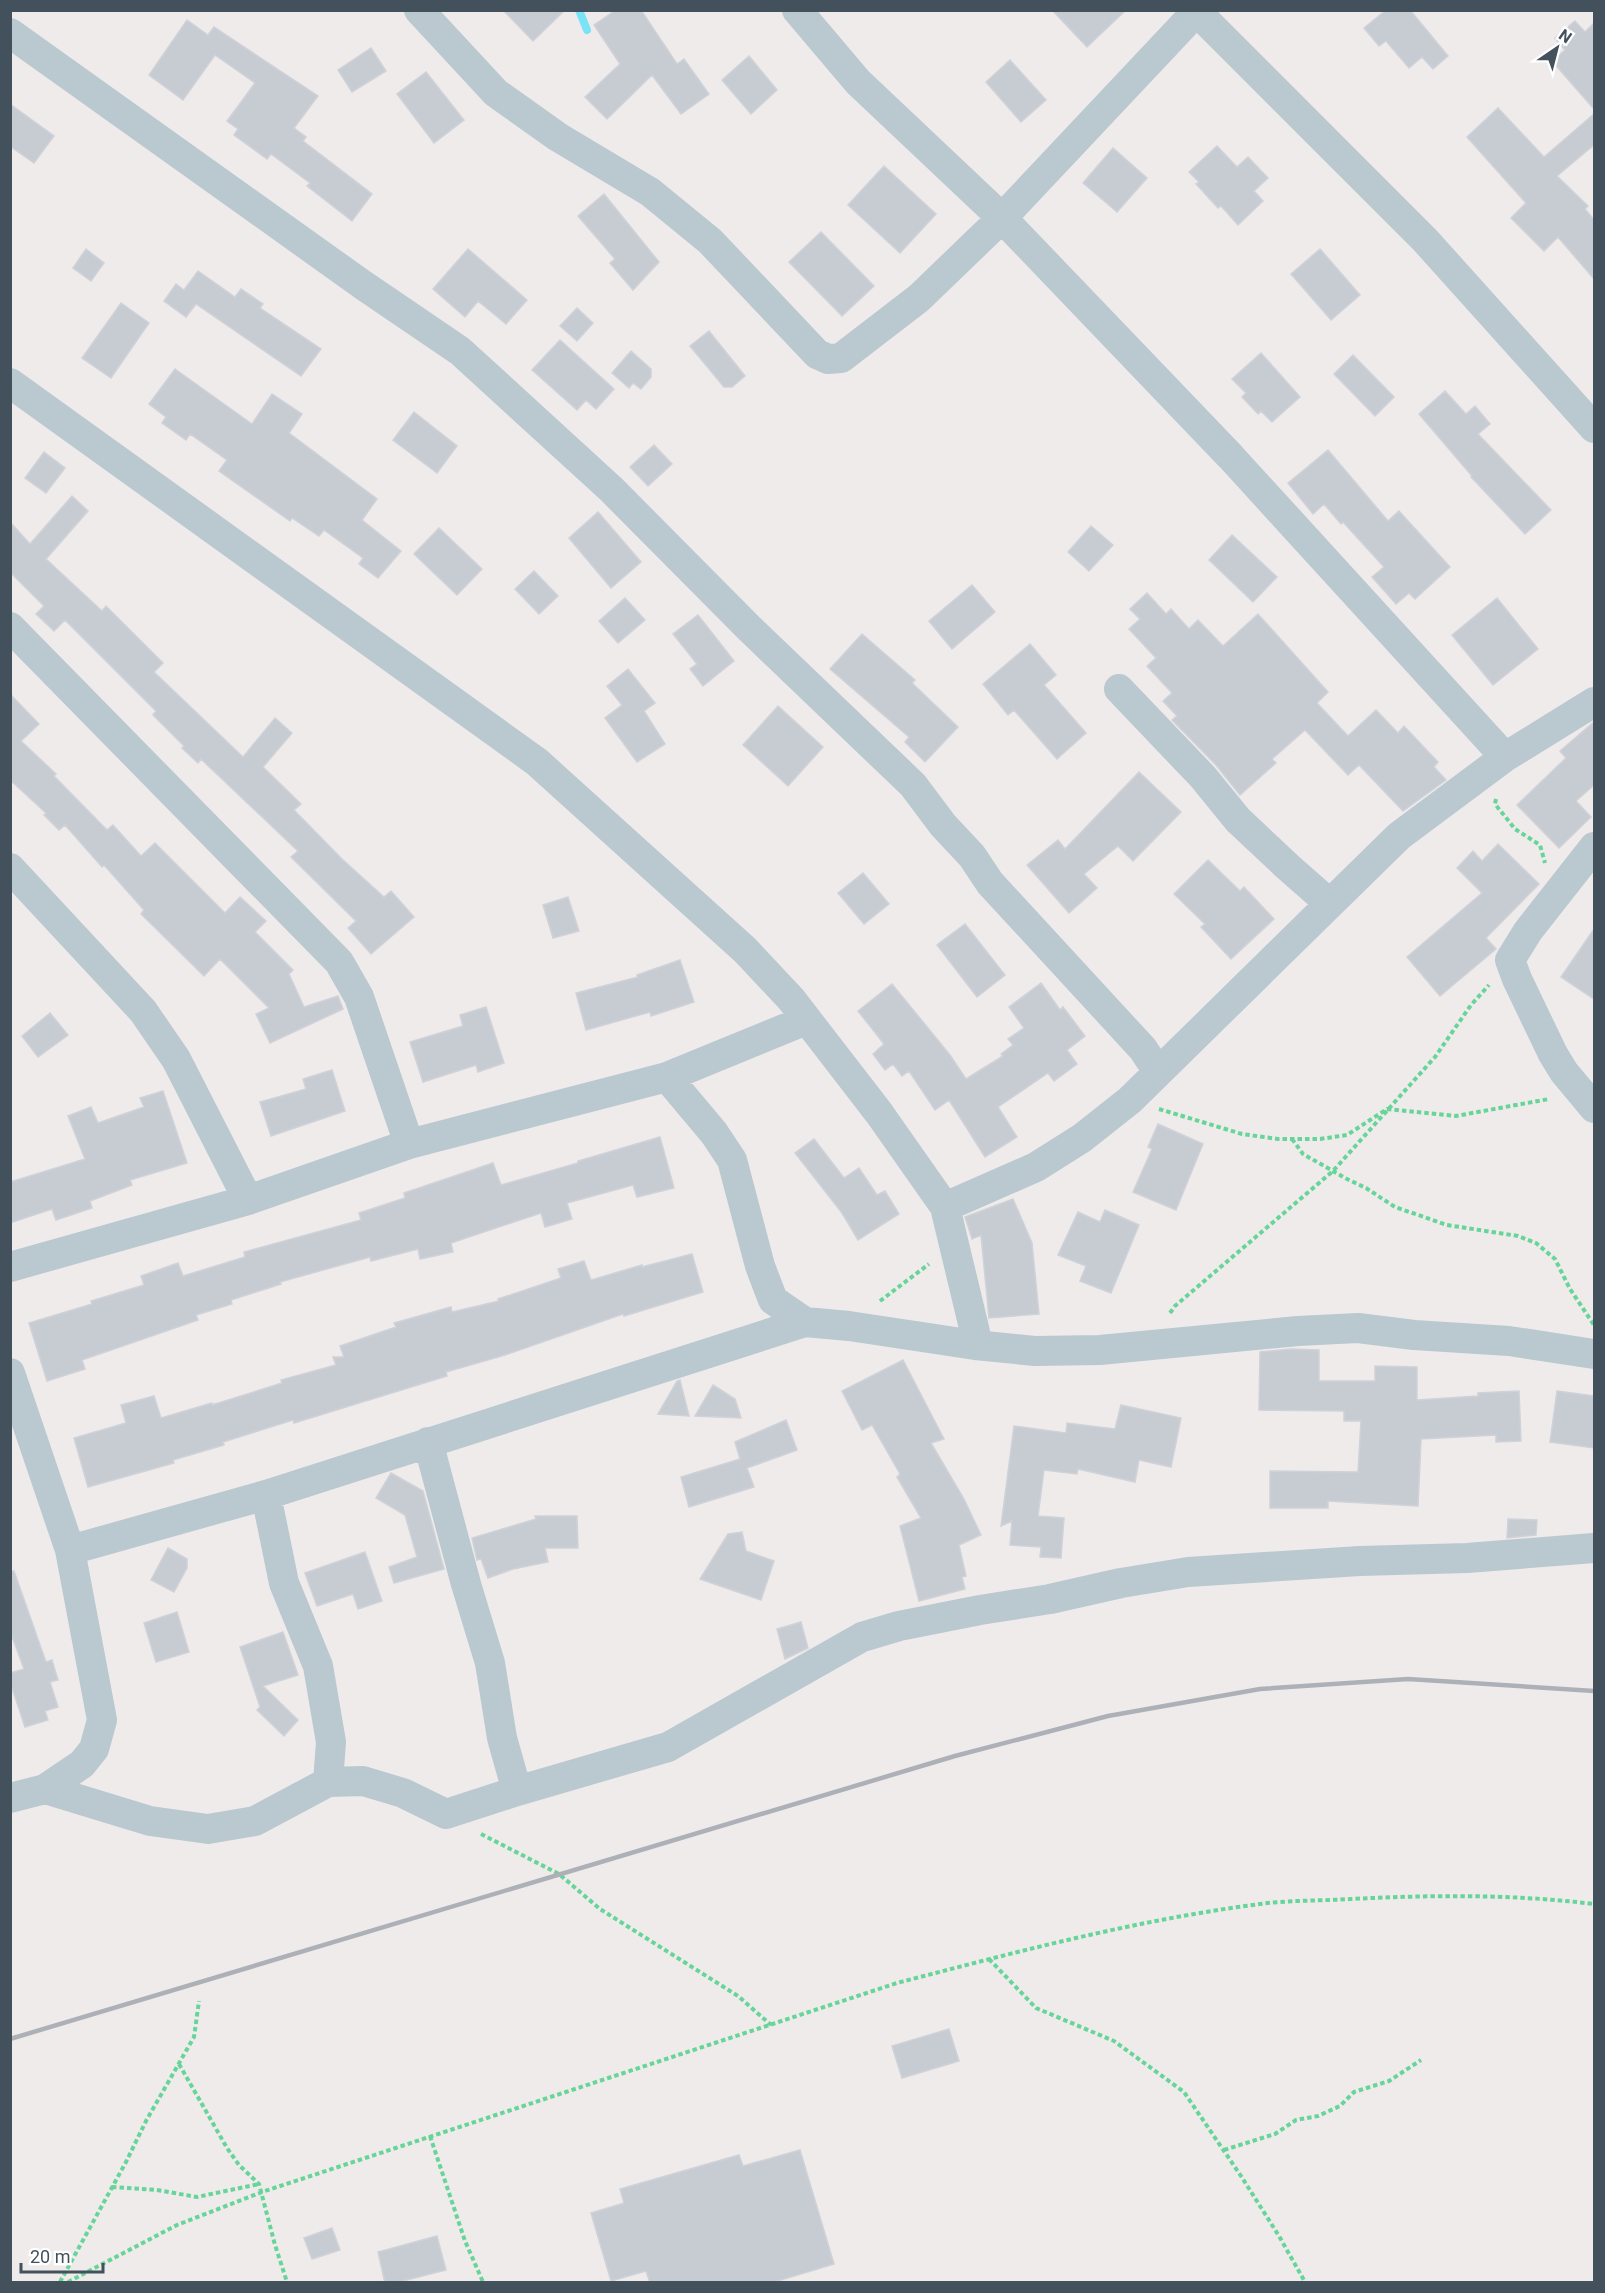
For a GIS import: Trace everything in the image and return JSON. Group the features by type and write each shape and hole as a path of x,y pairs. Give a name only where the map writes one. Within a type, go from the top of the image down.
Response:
{"street":[{"path":"419,10 496,93 558,137 650,192 710,241 817,354 828,359 841,358 919,298 1002,218 1196,11 1425,240 1594,428"},
{"path":"797,10 858,82 1002,218 1231,457 1505,757"},
{"path":"10,33 363,285 460,351 611,489 748,628 913,785 943,825 972,856 990,883 1143,1049 1158,1072"},
{"path":"10,383 537,762 745,950 791,999 879,1113 945,1207 975,1332 975,1345"},
{"path":"10,627 339,962 359,997 409,1144"},
{"path":"1119,689 1203,777 1238,820 1329,903"},
{"path":"945,1207 1036,1167 1082,1138 1130,1100 1399,836 1505,757 1594,702"},
{"path":"1586,1098 1564,1071 1544,1039 1516,979 1510,960 1528,931 1594,847"},
{"path":"10,868 143,1011 176,1059 248,1200"},
{"path":"10,1267 248,1200 409,1144 668,1077 806,1020"},
{"path":"668,1077 714,1133 732,1160 760,1266 773,1300 805,1322"},
{"path":"70,1550 267,1494 805,1322 1035,1351 1100,1350 1298,1331 1358,1328 1414,1335 1509,1341 1594,1354"},
{"path":"10,1373 70,1550 102,1720 94,1749 82,1764 45,1789 10,1797"},
{"path":"428,1442 490,1663 502,1738 517,1791"},
{"path":"267,1494 284,1583 318,1666 331,1742 328,1782"},
{"path":"45,1789 101,1808 150,1821 207,1829 255,1821 328,1782 363,1781 403,1793 446,1815 517,1791 668,1747 862,1636 899,1626 1188,1572 1360,1561 1467,1558 1594,1548"}],"path":[{"path":"1505,757 1495,804 1515,829 1540,845 1547,870"},
{"path":"1147,1346 1175,1306 1333,1171 1435,1057 1471,1005 1510,960"},
{"path":"1130,1100 1242,1134 1278,1139 1320,1139 1347,1135 1387,1109 1456,1116 1572,1095 1586,1098"},
{"path":"1292,1139 1303,1154 1366,1188 1395,1207 1447,1225 1518,1236 1536,1243 1555,1259 1570,1288 1594,1325"},
{"path":"849,1326 905,1281 953,1247"},
{"path":"446,1815 559,1874 600,1909 738,1996 771,2025"},
{"path":"68,2283 177,2224 262,2192 897,1983 989,1959 1115,1928 1261,1904 1440,1895 1538,1897 1594,1904"},
{"path":"989,1959 1036,2008 1114,2041 1184,2092 1279,2236 1305,2283"},
{"path":"60,2283 146,2121 194,2037 199,2001"},
{"path":"1224,2150 1275,2134 1296,2120 1318,2116 1340,2106 1354,2092 1389,2081 1421,2060"},
{"path":"179,2063 227,2148 259,2184 288,2283"},
{"path":"430,2136 465,2241 483,2283"},
{"path":"112,2187 157,2190 197,2197 259,2184"}],"building":[{"path":"503,10 565,10 533,41"},
{"path":"616,10 641,10 677,64 684,59 709,94 681,114 652,75 607,119 585,97 620,64 594,25"},
{"path":"1052,10 1126,10 1087,47"},
{"path":"1386,10 1410,10 1448,56 1433,69 1422,57 1409,68 1386,41 1379,46 1364,28"},
{"path":"187,20 208,35 214,27 318,96 294,128 306,137 303,141 372,194 352,221 307,186 310,183 271,154 267,159 234,135 238,129 227,121 255,83 215,55 183,100 149,75"},
{"path":"1575,21 1585,32 1594,23 1594,109 1552,61 1565,50 1555,38"},
{"path":"371,48 386,71 352,92 338,70"},
{"path":"749,56 777,90 751,114 722,80"},
{"path":"1010,60 1046,100 1021,122 986,82"},
{"path":"426,72 464,120 434,143 397,94"},
{"path":"10,104 54,136 34,163 10,146"},
{"path":"1498,108 1544,157 1594,114 1594,145 1557,176 1588,206 1585,209 1594,220 1594,279 1558,237 1544,251 1511,218 1526,203 1467,137"},
{"path":"1217,146 1237,167 1248,157 1268,178 1254,191 1263,201 1238,225 1221,206 1218,208 1196,184 1199,182 1189,172"},
{"path":"1113,148 1147,178 1117,212 1083,183"},
{"path":"884,166 936,214 900,253 848,205"},
{"path":"604,194 659,262 633,290 610,263 615,259 578,216"},
{"path":"821,232 874,286 842,316 789,262"},
{"path":"86,249 104,263 91,281 73,268"},
{"path":"468,249 527,300 506,324 478,301 465,317 433,289"},
{"path":"1320,249 1360,295 1331,320 1291,274"},
{"path":"198,271 235,297 241,289 263,304 260,308 321,349 301,376 196,304 186,317 164,301 176,284 184,290"},
{"path":"121,303 149,323 111,378 82,358"},
{"path":"577,308 593,323 577,341 560,326"},
{"path":"709,331 745,376 732,387 724,387 690,346"},
{"path":"560,340 614,389 596,409 586,400 577,410 532,370"},
{"path":"631,351 651,369 651,377 641,389 633,383 629,388 612,373"},
{"path":"1261,353 1300,397 1272,422 1261,411 1258,414 1242,397 1246,393 1232,379"},
{"path":"1353,355 1394,397 1375,416 1334,374"},
{"path":"175,369 252,424 272,394 302,414 289,433 377,499 362,520 401,551 378,578 359,564 363,558 324,530 319,536 292,518 290,521 219,471 227,460 190,434 186,440 162,423 166,417 149,404"},
{"path":"1445,391 1466,414 1475,406 1490,424 1478,434 1551,510 1525,534 1471,477 1419,414"},
{"path":"414,412 457,446 437,473 393,440"},
{"path":"654,445 672,464 648,486 630,467"},
{"path":"1328,450 1388,521 1399,511 1450,567 1415,599 1409,593 1396,604 1372,577 1384,567 1324,504 1313,514 1288,483"},
{"path":"44,452 65,468 46,493 25,478"},
{"path":"72,496 88,511 46,559 102,611 106,606 163,663 154,672 243,757 275,718 292,733 263,767 301,804 294,810 342,859 384,897 391,891 414,917 371,954 348,928 356,921 291,857 298,851 201,759 198,763 182,748 184,746 153,715 156,711 65,620 54,631 36,614 44,606 10,572 10,522 30,544"},
{"path":"598,512 641,562 611,588 569,538"},
{"path":"1091,526 1113,545 1089,571 1068,552"},
{"path":"439,528 482,569 457,595 414,554"},
{"path":"1232,535 1277,577 1253,602 1209,560"},
{"path":"534,571 558,596 539,614 515,589"},
{"path":"972,585 995,612 952,649 929,621"},
{"path":"1147,593 1166,614 1171,609 1189,629 1198,620 1223,646 1258,614 1328,692 1317,703 1348,736 1376,710 1398,733 1404,726 1438,762 1434,767 1446,780 1403,811 1359,765 1348,775 1305,730 1272,759 1276,763 1240,795 1216,765 1172,720 1177,716 1163,701 1172,693 1147,666 1156,658 1129,629 1140,619 1130,609"},
{"path":"625,598 645,620 618,643 599,621"},
{"path":"1497,598 1538,649 1493,685 1452,635"},
{"path":"698,615 734,661 703,686 690,669 697,664 673,634"},
{"path":"862,634 915,680 912,683 958,727 925,762 905,742 909,737 830,669"},
{"path":"1030,644 1056,675 1044,685 1086,733 1057,759 1014,710 1008,715 983,684"},
{"path":"628,669 655,703 644,711 665,744 637,762 605,718 622,705 607,686"},
{"path":"10,694 39,724 21,741 56,774 54,776 107,830 113,825 141,856 155,843 225,913 240,897 266,921 255,932 293,970 289,974 304,1007 338,996 343,1009 270,1043 256,1014 269,1008 220,959 204,976 141,914 144,910 65,825 59,830 44,815 46,813 10,780"},
{"path":"778,706 823,747 788,786 743,745"},
{"path":"1594,722 1594,785 1576,801 1591,817 1559,848 1517,805 1566,758 1560,751"},
{"path":"1139,772 1181,812 1133,861 1118,846 1084,874 1097,888 1069,913 1027,865 1058,840 1065,849"},
{"path":"1498,844 1539,884 1486,938 1496,949 1440,996 1407,957 1482,893 1457,868 1473,851 1482,861"},
{"path":"1208,860 1240,891 1244,887 1274,919 1231,959 1201,927 1205,924 1174,894"},
{"path":"863,873 889,904 864,924 838,893"},
{"path":"568,897 579,931 553,938 543,905"},
{"path":"965,924 1005,975 977,997 937,945"},
{"path":"1594,929 1594,999 1561,977"},
{"path":"680,960 694,1002 651,1016 650,1012 586,1030 576,993 638,977 637,975"},
{"path":"1041,983 1060,1010 1063,1007 1085,1036 1067,1050 1077,1064 1054,1081 1048,1073 998,1107 1017,1137 985,1157 949,1100 935,1110 909,1071 902,1076 893,1064 885,1070 873,1054 884,1044 858,1011 892,984 950,1055 966,1079 1003,1056 1001,1054 1013,1045 1008,1039 1024,1028 1009,1007"},
{"path":"486,1007 504,1063 478,1072 476,1065 423,1082 410,1042 463,1026 460,1015"},
{"path":"50,1013 68,1035 38,1057 22,1036"},
{"path":"332,1070 345,1111 271,1136 260,1102 306,1089 303,1079"},
{"path":"163,1091 187,1163 130,1180 132,1185 90,1201 92,1208 56,1220 52,1209 10,1223 10,1182 85,1159 68,1116 91,1107 98,1123 144,1107 140,1098"},
{"path":"1158,1124 1203,1144 1176,1210 1133,1192 1152,1149 1148,1147"},
{"path":"660,1137 674,1188 637,1197 633,1185 567,1203 572,1219 545,1227 541,1213 451,1243 453,1252 420,1259 418,1249 371,1261 370,1257 280,1282 281,1284 231,1300 232,1304 196,1315 198,1320 82,1360 85,1369 47,1381 29,1323 144,1285 141,1276 178,1263 183,1276 245,1257 244,1252 361,1220 359,1213 405,1198 404,1193 493,1163 501,1185"},
{"path":"814,1139 844,1178 859,1168 877,1195 885,1191 899,1214 858,1240 842,1213 795,1153"},
{"path":"1013,1199 1032,1243 1039,1314 989,1318 981,1235 972,1239 965,1217"},
{"path":"1105,1210 1139,1225 1111,1293 1080,1281 1086,1266 1058,1255 1078,1212 1100,1222"},
{"path":"692,1254 703,1292 624,1316 623,1314 505,1355 446,1372 447,1376 294,1423 293,1420 223,1442 224,1445 173,1460 174,1463 88,1487 74,1438 126,1423 121,1405 154,1396 161,1418 212,1403 212,1405 282,1383 281,1380 336,1365 333,1357 344,1357 340,1346 396,1327 394,1323 451,1307 452,1312 499,1301 498,1299 561,1278 558,1269 584,1261 591,1280 642,1265 642,1267"},
{"path":"1291,1349 1319,1350 1319,1381 1375,1381 1375,1366 1417,1367 1417,1400 1519,1391 1521,1441 1496,1442 1496,1435 1421,1439 1418,1506 1328,1501 1328,1508 1270,1508 1270,1471 1358,1472 1361,1421 1344,1421 1344,1411 1259,1410 1260,1352"},
{"path":"903,1360 944,1439 931,1443 964,1499 981,1535 959,1545 966,1576 962,1577 965,1589 919,1601 900,1526 921,1518 897,1477 900,1474 872,1425 862,1430 842,1391"},
{"path":"680,1380 689,1416 658,1414 677,1381"},
{"path":"713,1385 735,1399 741,1418 695,1416"},
{"path":"1557,1391 1594,1396 1594,1448 1550,1442"},
{"path":"1121,1405 1181,1418 1171,1467 1139,1460 1135,1482 1078,1469 1077,1474 1044,1470 1038,1516 1064,1518 1061,1558 1040,1557 1041,1547 1010,1545 1012,1521 1001,1526 1014,1426 1066,1433 1067,1423 1115,1429"},
{"path":"786,1420 797,1450 747,1468 754,1487 689,1507 681,1477 740,1459 735,1442"},
{"path":"391,1473 423,1491 444,1569 394,1583 389,1567 417,1557 405,1515 376,1498"},
{"path":"535,1516 577,1516 578,1548 545,1548 548,1562 513,1569 488,1578 481,1559 477,1560 472,1538 536,1519"},
{"path":"1508,1519 1537,1520 1536,1535 1507,1538"},
{"path":"742,1532 746,1551 774,1561 761,1600 700,1579 728,1534"},
{"path":"168,1548 187,1559 187,1568 174,1592 151,1580"},
{"path":"365,1552 382,1601 358,1609 353,1594 317,1606 305,1573"},
{"path":"10,1571 14,1571 46,1662 52,1660 58,1680 50,1682 58,1707 45,1711 48,1720 25,1727 10,1682 10,1673 24,1669 10,1631"},
{"path":"177,1612 189,1652 156,1662 144,1623"},
{"path":"801,1622 808,1648 785,1659 777,1629"},
{"path":"283,1632 298,1675 263,1686 298,1720 284,1736 257,1710 260,1707 240,1647"},
{"path":"949,2029 959,2061 902,2078 892,2046"},
{"path":"800,2150 834,2264 771,2283 650,2283 646,2271 611,2281 591,2213 624,2203 620,2189 739,2155 743,2166"},
{"path":"332,2228 340,2250 312,2259 304,2238"},
{"path":"437,2236 446,2270 395,2283 385,2283 378,2252"}],"waterway":[{"path":"579,10 587,30"}],"railway":[{"path":"10,2039 955,1756 1108,1716 1260,1689 1408,1679 1594,1691"}]}
